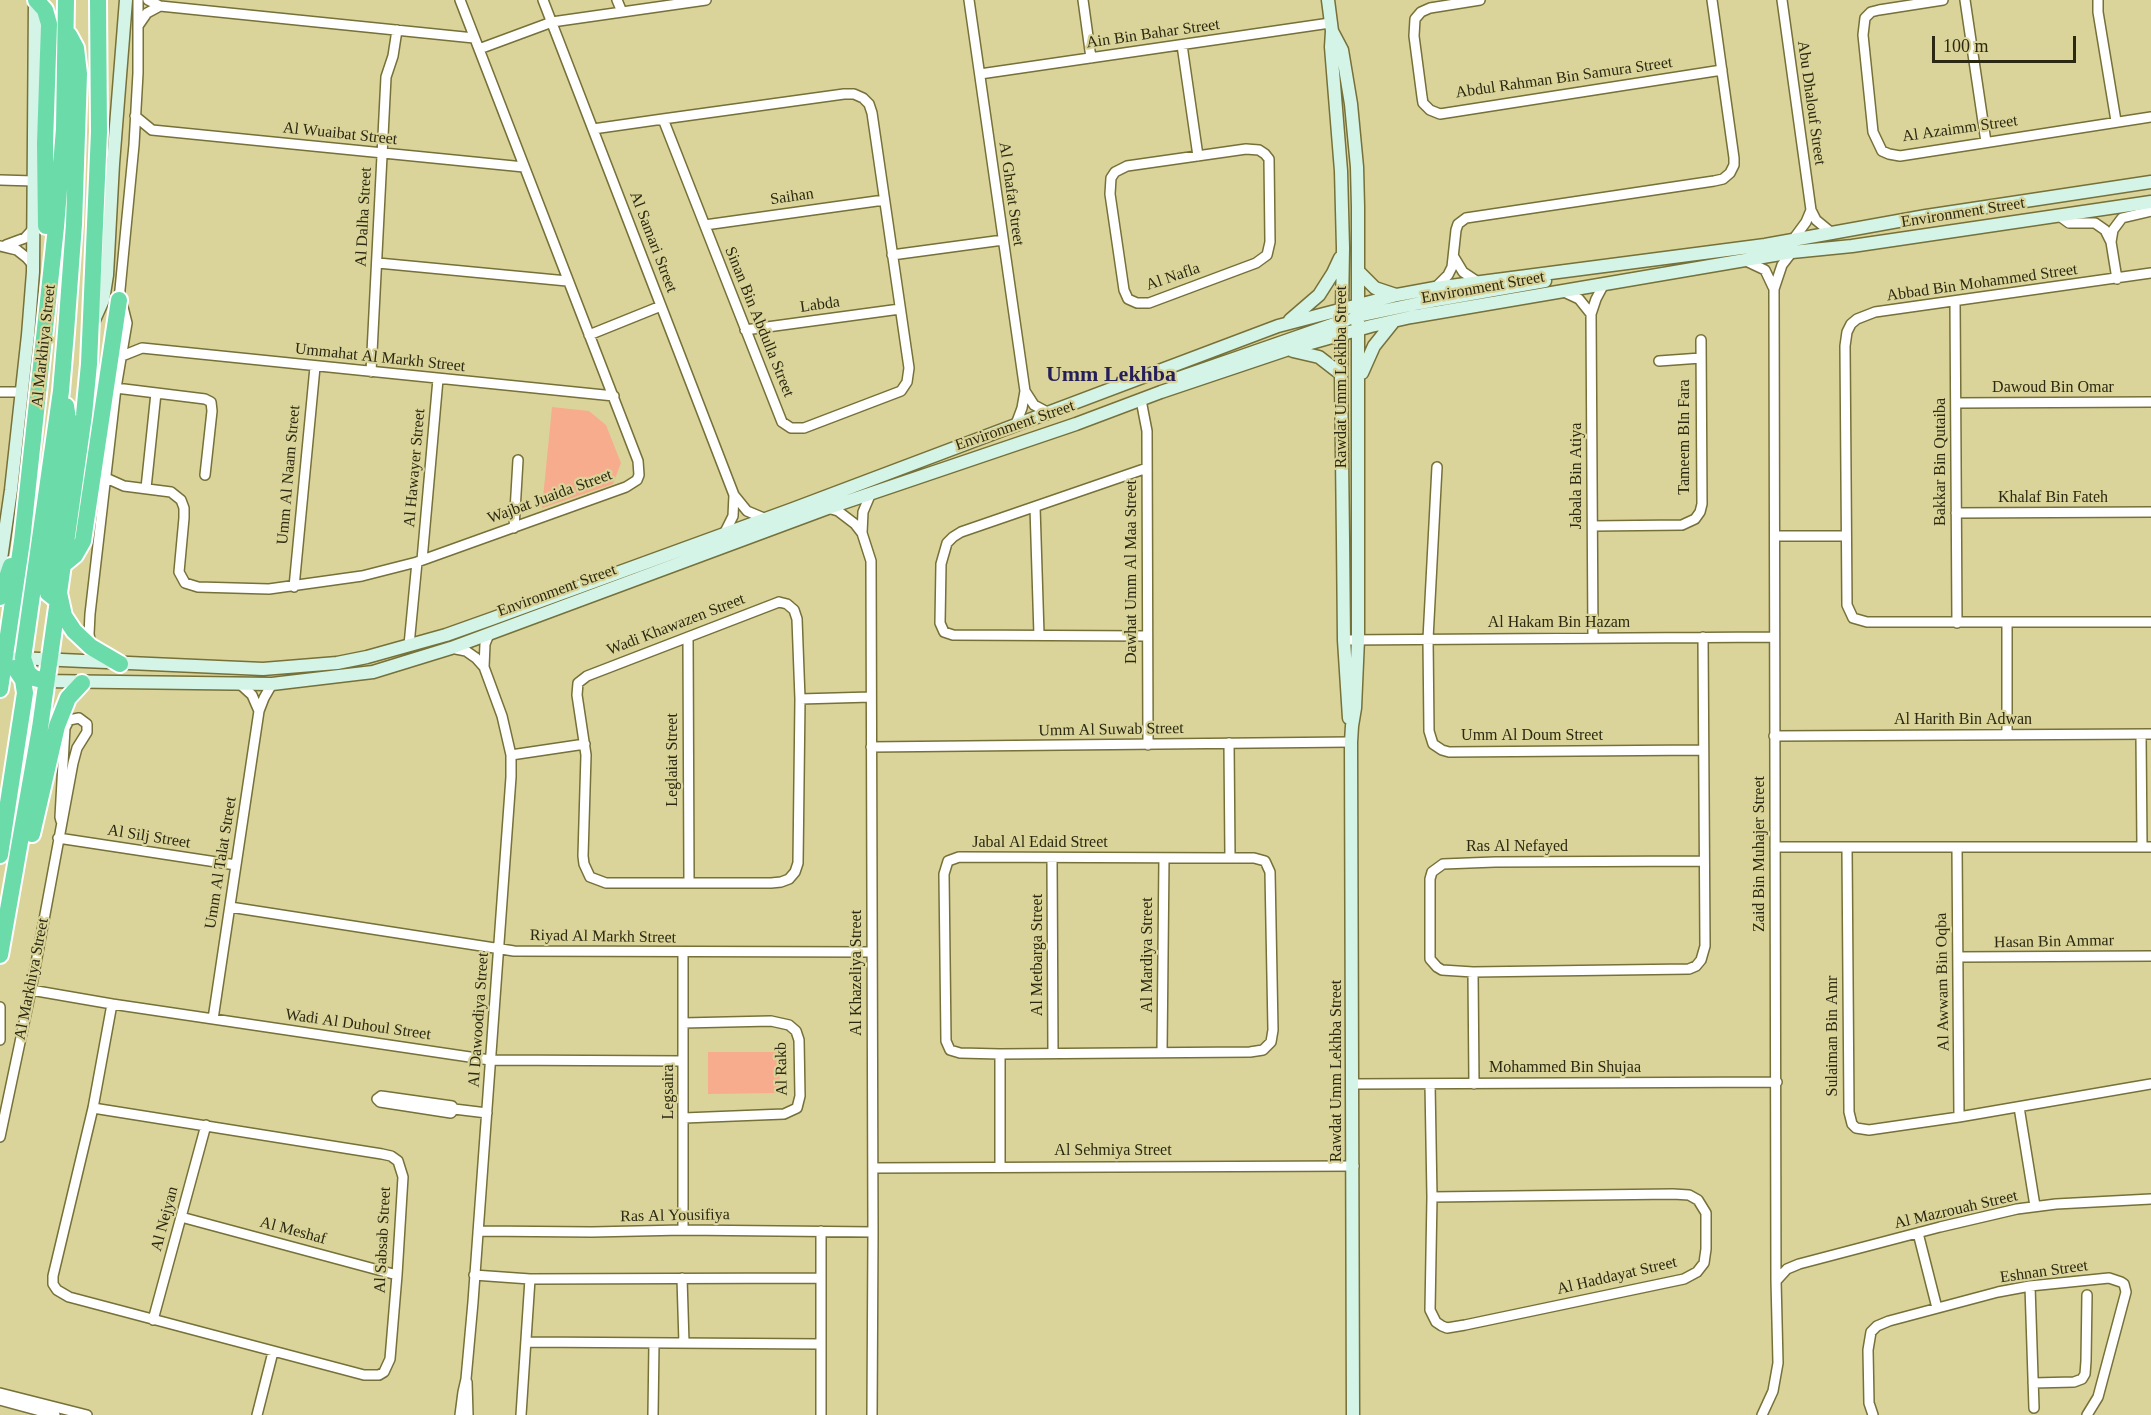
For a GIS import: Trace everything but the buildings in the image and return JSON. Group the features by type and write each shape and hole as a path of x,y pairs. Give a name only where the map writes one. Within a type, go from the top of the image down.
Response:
{"highway":[{"path":"36,0 45,10 49,24"},
{"path":"46,330 42,309 46,227 45,115 51,0"},
{"name":"Al Markhiya Street","path":"1,682 2,658 22,541 46,330 64,129 66,0"},
{"path":"0,955 40,728 84,415 99,132 98,0"},
{"path":"46,681 31,676 26,670 23,658 61,391 74,224 79,74 76,48 66,31"},
{"path":"64,564 75,555 83,541 119,300"},
{"path":"59,593 50,597 48,591 68,419 61,391"},
{"path":"0,597 22,541"},
{"path":"59,593 67,623 91,647 120,664"},
{"path":"0,855 25,693 23,680 16,669 2,658"},
{"path":"18,856 29,847 61,713 71,693 82,683"}],"street":[{"name":"Al Markhiya Street","path":"0,566 4,515 22,392 33,265 36,0"},
{"path":"90,330 103,300 108,274 113,164 126,0"},
{"path":"91,647 89,624 116,388 125,334 126,315 119,300 134,145 138,0"},
{"path":"148,0 160,6 474,38"},
{"name":"Wajbat Juaida Street","path":"106,478 124,486 171,492 181,500 184,518 179,572 185,583 198,587 270,589 362,576 419,561 626,487 637,480 638,461 460,0"},
{"name":"Al Samari Street","path":"543,0 734,495 747,511 766,519"},
{"path":"617,0 622,12"},
{"path":"479,49 552,22 706,0"},
{"name":"Al Ghafat Street","path":"969,0 1024,391 1022,408 1016,424"},
{"path":"1083,0 1091,58"},
{"name":"Rawdat Umm Lekhba Street","path":"1328,0 1339,130 1343,248 1341,374 1344,640 1348,713 1352,726"},
{"name":"Abdul Rahman Bin Samura Street","path":"1480,0 1430,8 1420,12 1415,19 1414,36 1422,97 1426,107 1433,112 1440,114 1722,70"},
{"path":"1435,288 1448,275 1454,257 1456,230 1458,224 1466,218 1723,179 1730,173 1734,165 1734,158 1713,0"},
{"name":"Abu Dhalouf Street","path":"1782,0 1810,210"},
{"name":"Al Azaimm Street","path":"1943,0 1879,10 1871,12 1865,18 1863,35 1873,132 1882,151 1900,156 2151,117"},
{"path":"1965,0 1986,142"},
{"path":"2098,0 2116,121"},
{"path":"138,26 147,13 160,6"},
{"name":"Ain Bin Bahar Street","path":"980,74 1182,45 1331,27"},
{"name":"Rawdat Umm Lekhba Street","path":"1331,27 1342,50 1355,138 1358,271 1358,639 1355,712 1352,726 1353,1415"},
{"name":"Al Dalha Street","path":"371,372 386,71 393,56 396,30"},
{"path":"1182,45 1198,156"},
{"name":"Sinan Bin Abdulla Street","path":"593,129 663,118 854,94 863,98 869,104 872,113 909,368 905,387 901,391 804,428 791,428 783,422 663,118"},
{"path":"134,145 152,130 135,116"},
{"name":"Al Wuaibat Street","path":"152,130 524,167"},
{"name":"Al Nafla","path":"1252,149 1265,154 1270,167 1270,242 1267,255 1256,263 1149,303 1133,302 1128,299 1124,290 1110,194 1111,178 1115,172 1127,166 1198,156 1252,149"},
{"path":"0,180 34,181"},
{"name":"Environment Street","path":"1,682 23,680 82,683 272,684 373,672 451,648 828,508 1286,350 1342,328 1358,330 1394,321 1562,291 1746,261 1833,234 1926,216 2151,182"},
{"name":"Saihan","path":"705,225 884,200"},
{"name":"Environment Street","path":"2,658 263,669 337,663 446,635 766,519 1278,326 1342,309 1358,311 1397,295 1575,270 1792,247 1852,246 2151,202"},
{"path":"1810,210 1823,228 1833,234"},
{"path":"1792,247 1810,210"},
{"path":"2111,242 2113,230 2122,218 2151,211"},
{"path":"2058,215 2069,223 2099,224 2111,242"},
{"path":"2,246 25,238 33,229"},
{"path":"892,255 1003,240"},
{"name":"Abbad Bin Mohammed Street","path":"2111,242 2117,279"},
{"path":"2,246 22,253 33,265"},
{"name":"Zaid Bin Muhajer Street","path":"1762,1415 1773,1392 1778,1362 1774,289 1778,273 1792,247"},
{"path":"1278,326 1300,313 1319,295 1334,273 1343,248"},
{"path":"1454,257 1463,272 1478,282"},
{"path":"1746,261 1764,270 1769,275 1774,289"},
{"path":"378,263 567,281"},
{"path":"1141,400 1156,386 1215,364 1342,328 1353,313 1358,311 1556,279 1575,270"},
{"path":"1358,271 1376,288 1397,295"},
{"name":"Abbad Bin Mohammed Street","path":"2151,273 1866,315 1857,319 1846,332 1845,346 1847,605 1853,618 1867,622 2151,622"},
{"name":"Jabala Bin Atiya","path":"1593,638 1591,314 1596,298 1604,285"},
{"path":"1562,291 1579,299 1591,314"},
{"name":"Bakkar Bin Qutaiba","path":"1955,301 1957,623"},
{"path":"589,334 661,306"},
{"name":"Labda","path":"745,330 900,309"},
{"path":"1359,383 1374,346 1394,321"},
{"path":"125,334 142,348"},
{"name":"Tameem BIn Fara","path":"1593,526 1682,525 1695,519 1700,512 1702,504 1701,340"},
{"name":"Ummahat Al Markh Street","path":"122,356 142,348 614,396"},
{"path":"1286,350 1319,357 1341,374"},
{"name":"Tameem BIn Fara","path":"1659,361 1701,358"},
{"name":"Umm Al Naam Street","path":"294,587 315,367"},
{"name":"Al Hawayer Street","path":"409,645 438,379"},
{"path":"116,388 205,399 211,402 205,474"},
{"path":"1024,391 1034,405 1048,413"},
{"path":"0,392 22,392"},
{"path":"146,488 156,393"},
{"name":"Dawhat Umm Al Maa Street","path":"1141,400 1147,431 1148,745"},
{"name":"Dawoud Bin Omar","path":"1956,403 2151,402"},
{"path":"513,528 518,460"},
{"path":"1428,639 1437,467"},
{"path":"1147,468 961,532 947,543 941,564 940,623 942,629 949,634 1147,636"},
{"name":"Wajbat Juaida Street","path":"104,495 124,486"},
{"name":"Al Khazeliya Street","path":"870,493 863,512 862,533 871,561 872,1415"},
{"path":"724,534 733,516 734,495"},
{"path":"1035,507 1039,635"},
{"path":"828,508 847,517 862,533"},
{"name":"Khalaf Bin Fateh","path":"1956,513 2151,512"},
{"path":"1775,536 1846,536"},
{"name":"Wadi Khawazen Street","path":"778,602 787,604 794,610 797,619 800,699 798,863 789,879 781,882 606,883 590,877 583,856 585,744 577,688 582,678 688,637 778,602"},
{"path":"2007,623 2007,735"},
{"name":"Al Dawoodiya Street","path":"460,1415 466,1380 510,807 511,755 502,716 484,667 485,645 489,634"},
{"name":"Leglaiat Street","path":"688,637 689,882"},
{"name":"Ras Al Nefayed","path":"1702,637 1705,946 1701,960 1696,966 1679,970 1473,972 1442,970 1437,968 1430,959 1430,879 1432,872 1443,864 1704,861"},
{"name":"Al Hakam Bin Hazam","path":"1344,640 1774,637"},
{"name":"Umm Al Doum Street","path":"1428,639 1429,731 1433,744 1442,750 1703,750"},
{"path":"451,648 466,651 484,667"},
{"path":"240,684 252,695 259,711"},
{"name":"Umm Al Talat Street","path":"213,1019 259,711 272,684"},
{"path":"800,699 871,696"},
{"name":"Al Markhiya Street","path":"0,1137 31,990 75,754 88,728 79,718 69,720 64,735 61,821"},
{"path":"1775,848 2146,847 2146,734"},
{"name":"Al Harith Bin Adwan","path":"1774,736 2146,734"},
{"name":"Umm Al Suwab Street","path":"871,747 1352,742"},
{"path":"1229,743 1230,858"},
{"path":"511,755 585,744"},
{"name":"Al Silj Street","path":"58,838 236,865"},
{"name":"Al Awwam Bin Oqba","path":"1957,847 1959,1117"},
{"name":"Sulaiman Bin Amr","path":"1847,848 1849,1112 1852,1124 1856,1128 1869,1130 1959,1117 2151,1084"},
{"name":"Jabal Al Edaid Street","path":"958,857 1164,858 1260,859 1269,866 1273,1018 1271,1042 1263,1050 1258,1052 1000,1054 955,1053 947,1047 944,874 948,861 958,857"},
{"name":"Al Metbarga Street","path":"1052,858 1053,1053"},
{"name":"Al Mardiya Street","path":"1162,1052 1164,858"},
{"name":"Riyad Al Markh Street","path":"230,907 500,950 683,953 872,952"},
{"name":"Legsaira","path":"683,953 683,1230"},
{"name":"Hasan Bin Ammar","path":"1958,957 2151,956"},
{"path":"1473,972 1474,1084"},
{"name":"Wadi Al Duhoul Street","path":"31,990 490,1060 683,1061"},
{"name":"Al Sabsab Street","path":"93,1108 391,1156 398,1161 403,1177 397,1275 390,1359 384,1372 379,1375 364,1375 69,1297 57,1290 53,1284 53,1276 93,1108 111,1004"},
{"path":"0,1007 0,1040"},
{"name":"Al Rakb","path":"683,1023 771,1021 789,1025 795,1030 799,1040 800,1096 796,1108 784,1114 684,1118"},
{"path":"1000,1054 1000,1166"},
{"name":"Mohammed Bin Shujaa","path":"1353,1084 1777,1082"},
{"name":"Al Haddayat Street","path":"1430,1084 1432,1197 1430,1310 1436,1322 1447,1328 1684,1279 1698,1272 1704,1263 1706,1213 1698,1200 1689,1195 1432,1197"},
{"path":"418,1104 487,1113"},
{"path":"2019,1107 2036,1206"},
{"name":"Al Nejyan","path":"153,1320 206,1125"},
{"name":"Al Sehmiya Street","path":"873,1168 1354,1166"},
{"name":"Al Mazrouah Street","path":"1776,1280 1786,1269 1799,1264 1918,1233 2036,1206 2151,1199"},
{"name":"Al Meshaf","path":"181,1217 397,1275"},
{"name":"Ras Al Yousifiya","path":"478,1231 873,1232"},
{"path":"821,1231 821,1415"},
{"path":"1918,1233 1937,1308"},
{"path":"474,1275 530,1279 821,1278"},
{"path":"682,1278 684,1343"},
{"name":"Eshnan Street","path":"1873,1415 1869,1403 1868,1350 1871,1332 1877,1326 1937,1308 2030,1286 2105,1278 2118,1280 2124,1284 2125,1297 2096,1402 2087,1415"},
{"path":"521,1415 530,1279"},
{"path":"2030,1286 2034,1408"},
{"path":"2033,1383 2077,1382 2085,1374 2087,1294"},
{"path":"526,1342 821,1344"},
{"path":"653,1415 654,1343"},
{"path":"257,1415 273,1352"},
{"path":"2086,1361 2108,1362"},
{"name":"Al Dawoodiya Street","path":"466,1380 469,1395 468,1415"},
{"path":"0,1393 87,1415"},
{"path":"0,1400 55,1415"}],"shaded area":[{"path":"552,407 589,411 606,425 621,463 613,484 542,508"},
{"path":"708,1052 779,1052 780,1093 708,1094"}],"district":[{"name":"Umm Lekhba","path":"1111,375"}]}
